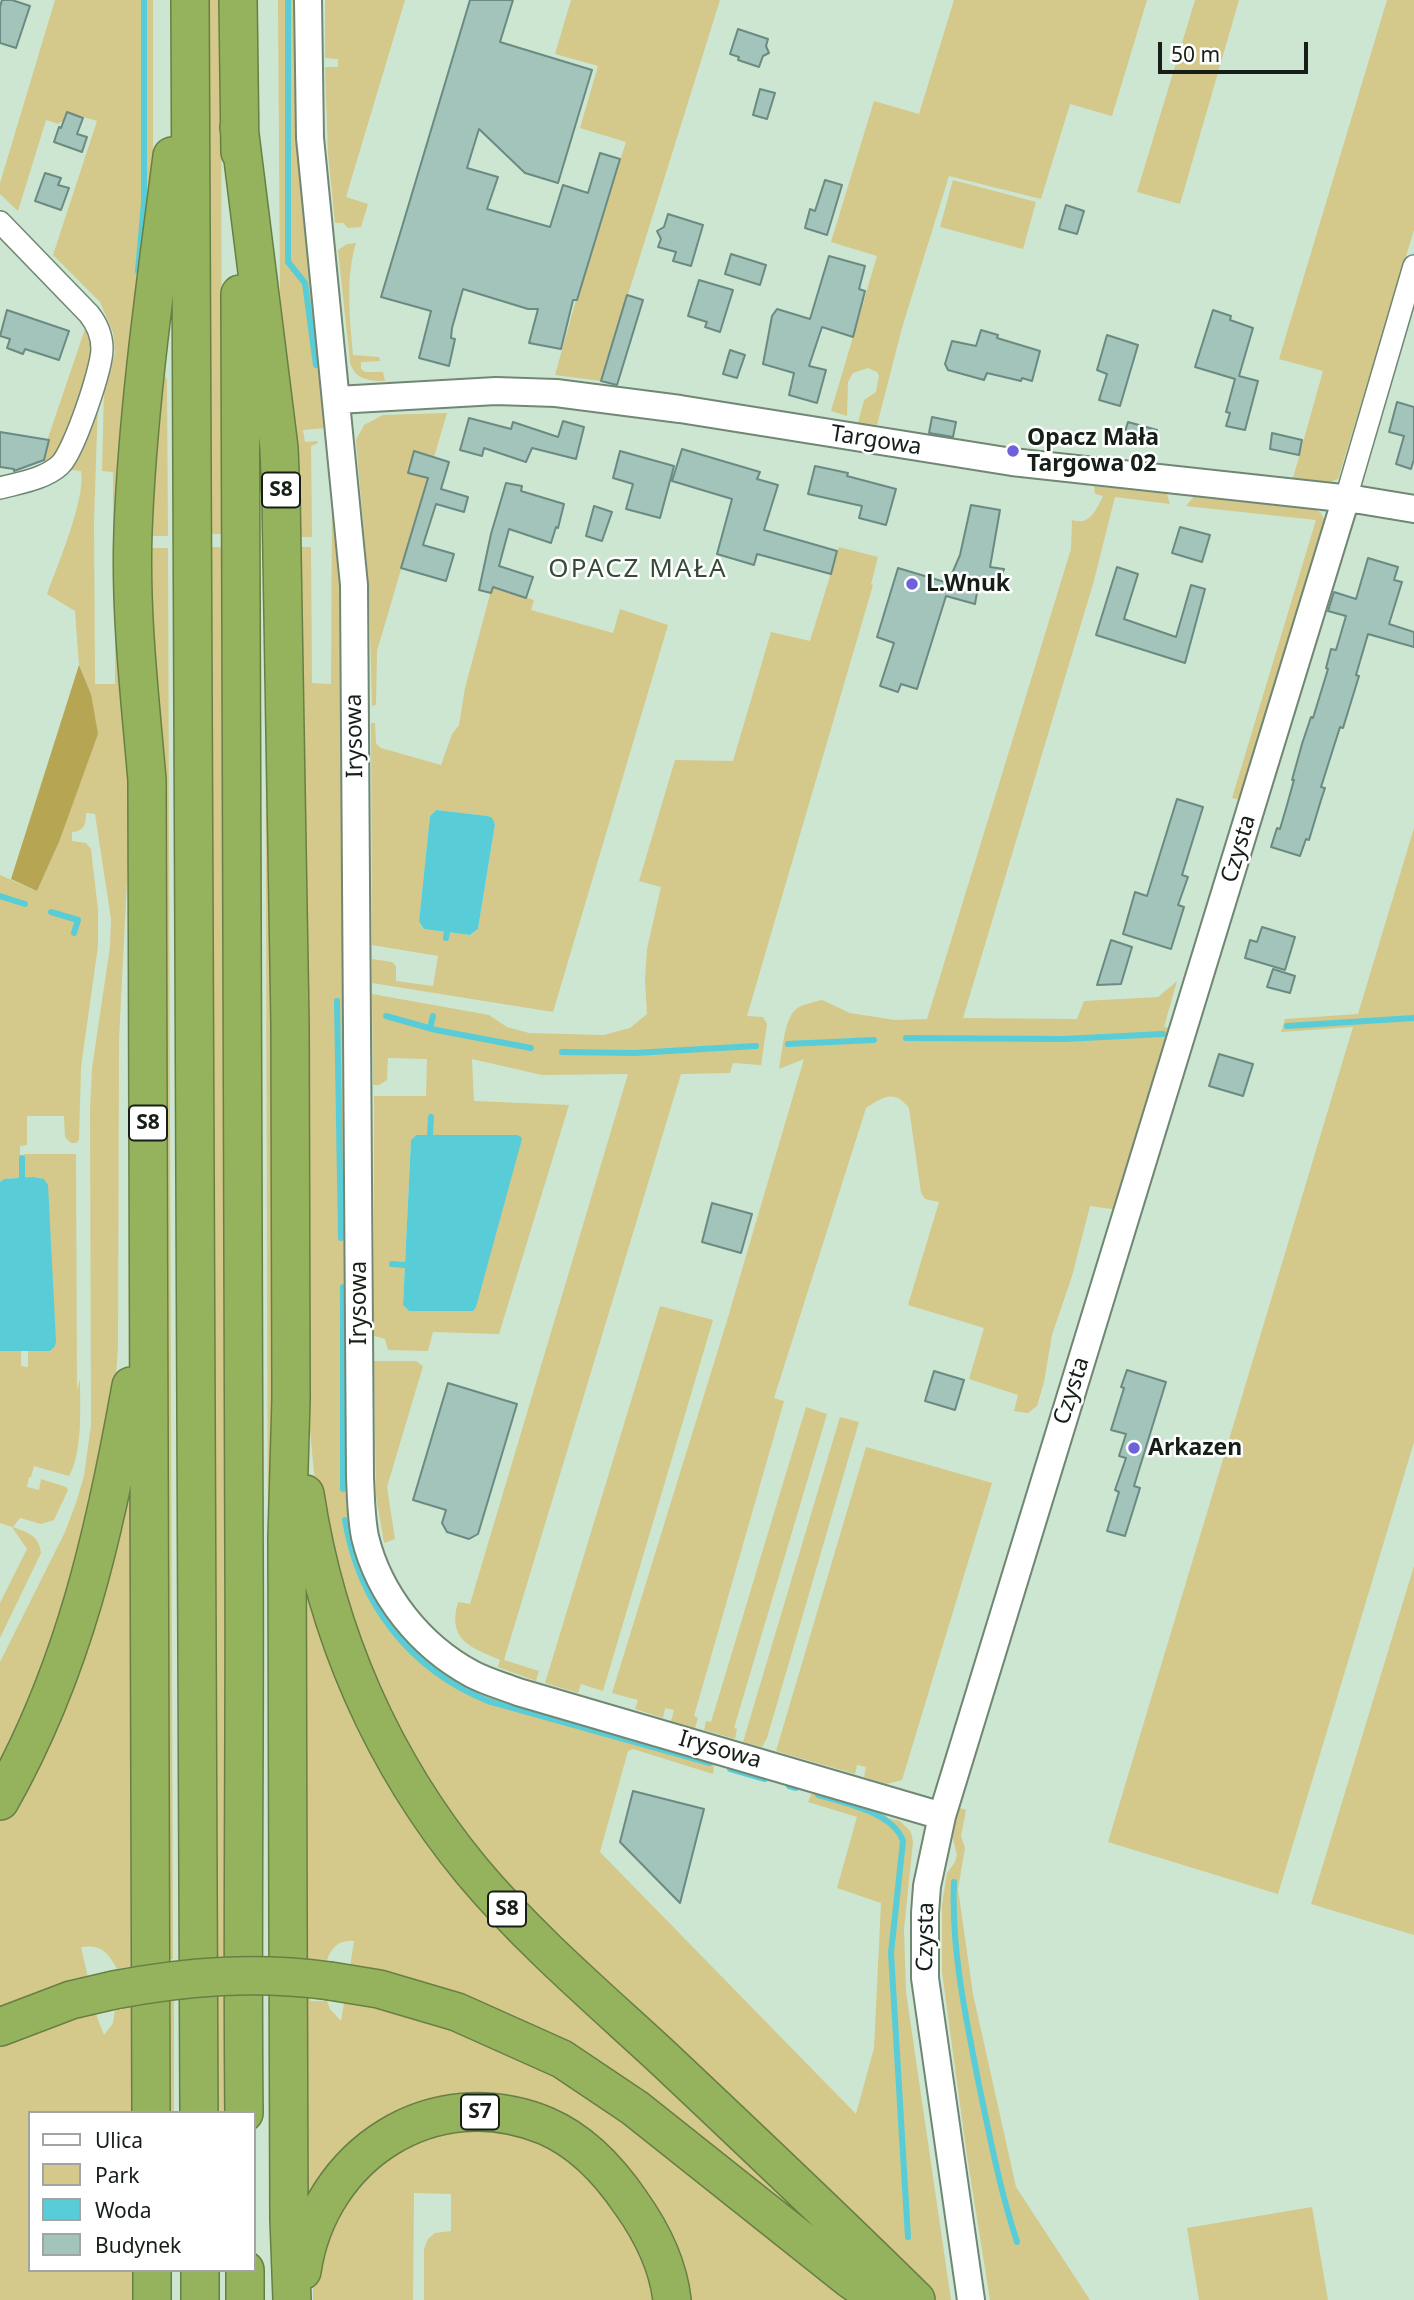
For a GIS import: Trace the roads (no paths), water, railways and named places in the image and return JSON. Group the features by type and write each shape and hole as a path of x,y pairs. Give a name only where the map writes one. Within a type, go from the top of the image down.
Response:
{"highway":[{"name":"S8","path":"238,0 240,127 279,448 281,497 290,1024 291,1399 311,1534 341,1643 380,1734 413,1791 472,1871 530,1933 916,2300"},
{"name":"S8","path":"151,2111 147,780 135,634 133,534 141,400 190,13"},
{"path":"190,13 199,2111"},
{"path":"240,127 244,2111"},
{"path":"0,1801 51,1694 87,1592 112,1490 148,1292"},
{"path":"291,1399 288,1538 288,1934 289,2219 292,2300"},
{"path":"0,2027 71,2000 183,1978 222,1975 260,1974 330,1981 379,1989 457,2012 562,2059 635,2108 880,2300"},
{"name":"S7","path":"298,2300 304,2259 321,2208 335,2184 356,2162 373,2147 415,2124 454,2114 479,2112 502,2114 544,2126 563,2135 600,2165 616,2182 643,2221 665,2269 672,2300"},
{"path":"152,2272 152,2300"},
{"path":"200,2272 200,2300"},
{"path":"245,2272 245,2300"}],"street":[{"name":"Irysowa","path":"308,0 310,138 354,585 360,1477 362,1521 372,1560 391,1598 421,1635 443,1655 486,1680 942,1816"},
{"path":"0,222 85,309 99,331 102,348 101,363 71,451 63,463 53,471 0,488"},
{"path":"1346,498 1414,267"},
{"name":"Targowa","path":"337,400 496,391 556,393 693,411 1012,462 1346,498 1414,509"},
{"name":"Czysta","path":"971,2300 925,1978 927,1886 942,1816 1346,498"}],"water":[{"path":"436,810 488,816 495,824 478,929 470,935 424,929 419,922 430,816"},
{"path":"416,1135 517,1135 522,1139 473,1311 409,1311 403,1305 411,1140"},
{"path":"4,1179 44,1179 48,1185 56,1341 50,1351 0,1351 0,1182"}],"waterway":[{"path":"138,271 144,203 144,0"},
{"path":"288,0 288,262 305,283 316,365"},
{"path":"0,896 25,904"},
{"path":"51,912 78,920 74,933"},
{"path":"446,938 447,932"},
{"path":"337,1001 341,1238"},
{"path":"386,1016 436,1030 531,1048"},
{"path":"430,1028 433,1016"},
{"path":"1287,1026 1414,1018"},
{"path":"906,1038 1064,1039 1163,1034"},
{"path":"810,1043 874,1040"},
{"path":"788,1044 808,1043"},
{"path":"738,1047 756,1046"},
{"path":"562,1052 635,1053 737,1047"},
{"path":"430,1135 431,1117"},
{"path":"22,1158 22,1178"},
{"path":"392,1264 404,1265"},
{"path":"343,1287 343,1489"},
{"path":"345,1520 362,1579 376,1605 392,1630 434,1671 488,1701 710,1763"},
{"path":"730,1769 765,1779"},
{"path":"789,1786 796,1788"},
{"path":"818,1795 854,1805 879,1816 898,1831 903,1841 891,1953 908,2237"},
{"path":"954,1882 957,1958 965,2009 996,2164 1017,2242"}],"place":[{"name":"Opacz Mała Targowa 02","path":"1013,451"},
{"name":"L.Wnuk","path":"912,584"},
{"name":"Arkazen","path":"1134,1448"}],"district":[{"name":"OPACZ MAŁA","path":"638,570"}]}
